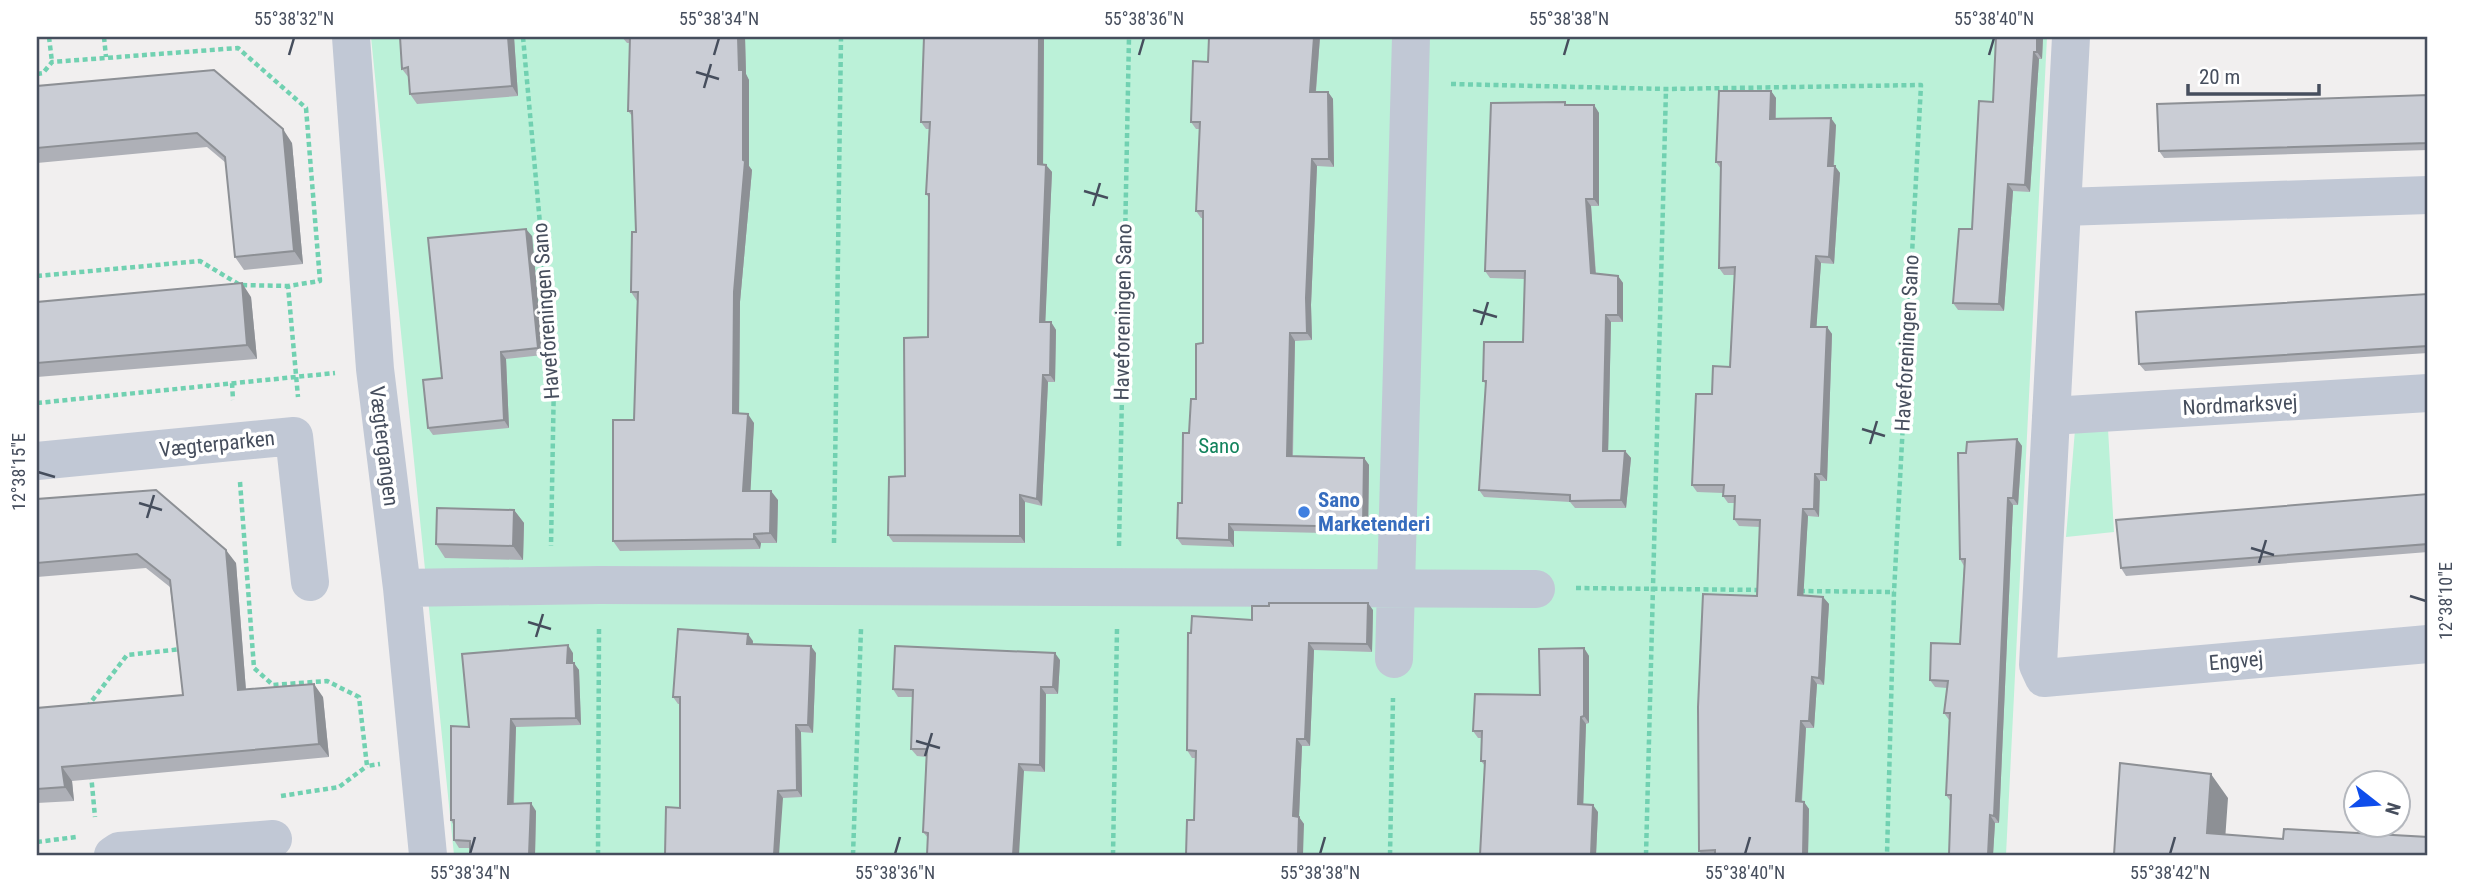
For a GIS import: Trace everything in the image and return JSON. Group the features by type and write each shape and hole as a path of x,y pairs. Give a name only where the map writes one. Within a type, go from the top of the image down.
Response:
{"street":[{"name":"Vægtergangen","path":"351,37 374,369 402,588 428,855"},
{"path":"1394,659 1411,37"},
{"path":"2051,416 2071,37"},
{"path":"2063,207 2428,195"},
{"name":"Nordmarksvej","path":"2051,416 2428,393"},
{"name":"Engvej","path":"2051,416 2038,665 2044,678 2428,644"},
{"name":"Vægterparken","path":"37,461 294,436 310,582"},
{"path":"402,588 599,585 1535,589"},
{"path":"98,846 120,851 273,839"}],"path":[{"path":"49,37 52,62"},
{"path":"104,37 106,57"},
{"name":"Haveforeningen Sano","path":"523,37 554,379 550,585"},
{"path":"841,37 853,855"},
{"name":"Haveforeningen Sano","path":"1113,855 1129,37"},
{"path":"37,74 43,73 52,62 238,48 306,108 320,281 288,286 240,285 200,261 37,276"},
{"name":"Haveforeningen Sano","path":"1411,83 1666,89 1921,85 1894,592 1887,855"},
{"path":"1646,855 1666,89"},
{"path":"288,286 300,422 294,436"},
{"path":"37,403 374,369"},
{"path":"598,855 599,585"},
{"path":"1535,589 1773,590"},
{"path":"1787,590 1894,592"},
{"path":"238,643 252,642"},
{"path":"83,713 127,655 183,649"},
{"path":"1390,855 1394,659"},
{"path":"89,764 96,815 90,826"},
{"path":"37,842 98,846"}],"green space":[{"name":"Sano","path":"371,37 2047,37 2006,855 454,855"},
{"path":"2108,429 2114,532 2066,537 2075,430"}],"building":[{"path":"400,37 508,37 512,86 410,94 408,67 402,69"},
{"path":"630,37 738,37 739,70 743,70 745,161 734,292 733,413 748,414 743,491 771,491 770,533 754,534 754,539 613,541 613,420 634,420 638,292 631,292 632,232 636,232 632,111 628,111"},
{"path":"924,37 1039,37 1038,164 1046,165 1040,322 1051,322 1050,375 1043,375 1037,499 1020,495 1020,536 888,535 889,477 905,476 904,338 928,337 929,194 926,194 930,122 921,122"},
{"path":"1209,37 1314,37 1310,92 1328,92 1329,159 1312,159 1307,333 1290,333 1287,456 1364,458 1363,527 1229,524 1229,540 1177,538 1178,503 1182,503 1183,433 1189,433 1191,399 1196,399 1196,344 1203,343 1203,211 1196,211 1200,122 1191,122 1193,61 1208,62"},
{"path":"1996,37 2037,37 2025,185 2008,184 1999,304 1953,303 1959,229 1972,229 1979,101 1993,102"},
{"path":"214,70 283,129 294,251 235,257 225,157 197,133 37,148 37,86"},
{"path":"1719,91 1771,91 1770,119 1831,118 1828,166 1835,166 1829,257 1816,256 1811,327 1827,327 1821,474 1815,474 1814,509 1803,509 1798,595 1823,597 1819,678 1812,677 1809,721 1801,721 1796,801 1804,802 1803,855 1715,855 1715,850 1699,851 1698,707 1703,594 1757,596 1760,520 1734,519 1735,496 1723,496 1724,485 1692,485 1696,394 1712,394 1713,366 1730,367 1735,267 1719,268 1721,162 1716,162"},
{"path":"2428,95 2428,143 2159,151 2157,104"},
{"path":"1565,102 1565,105 1594,105 1594,199 1586,199 1591,273 1618,276 1618,315 1606,315 1603,451 1625,451 1621,500 1570,501 1570,495 1479,490 1486,381 1483,381 1484,342 1523,342 1525,271 1485,271 1491,103"},
{"path":"526,229 538,348 501,352 504,420 428,428 423,380 442,378 428,238"},
{"path":"242,283 247,345 37,363 37,302"},
{"path":"2428,294 2428,346 2139,364 2136,312"},
{"path":"2017,439 2013,498 2008,498 1994,816 1990,815 1988,855 1949,855 1951,795 1946,795 1950,713 1944,713 1948,681 1930,680 1931,643 1960,644 1965,559 1960,559 1958,453 1966,453 1967,442"},
{"path":"156,490 226,550 238,690 314,684 319,744 62,767 65,787 37,789 37,708 183,695 170,580 137,554 37,563 37,499"},
{"path":"2428,494 2428,544 2121,568 2116,520"},
{"path":"437,508 514,510 513,546 436,544"},
{"path":"1269,603 1368,603 1367,644 1309,643 1305,739 1297,739 1293,816 1299,817 1298,855 1186,855 1187,820 1194,820 1196,751 1187,750 1188,633 1191,633 1192,616 1252,620 1252,606 1269,606"},
{"path":"678,629 748,634 747,644 811,646 808,725 796,725 797,790 778,791 774,855 665,855 666,807 680,808 680,697 673,697"},
{"path":"568,645 567,663 574,663 576,718 511,719 508,804 531,803 529,855 470,855 470,841 454,840 454,820 451,820 451,726 469,727 462,654"},
{"path":"895,646 1055,653 1053,687 1041,687 1040,765 1019,764 1013,855 927,855 928,833 923,832 927,749 911,749 913,690 893,689"},
{"path":"1584,648 1584,716 1581,717 1578,804 1593,805 1591,855 1480,855 1485,761 1481,761 1482,731 1473,731 1475,694 1540,695 1539,649"},
{"path":"2120,763 2211,774 2207,833 2283,839 2284,829 2342,832 2342,840 2412,840 2412,836 2428,837 2428,855 2114,855"}],"place":[{"name":"Sano Marketenderi","path":"1304,512"}]}
